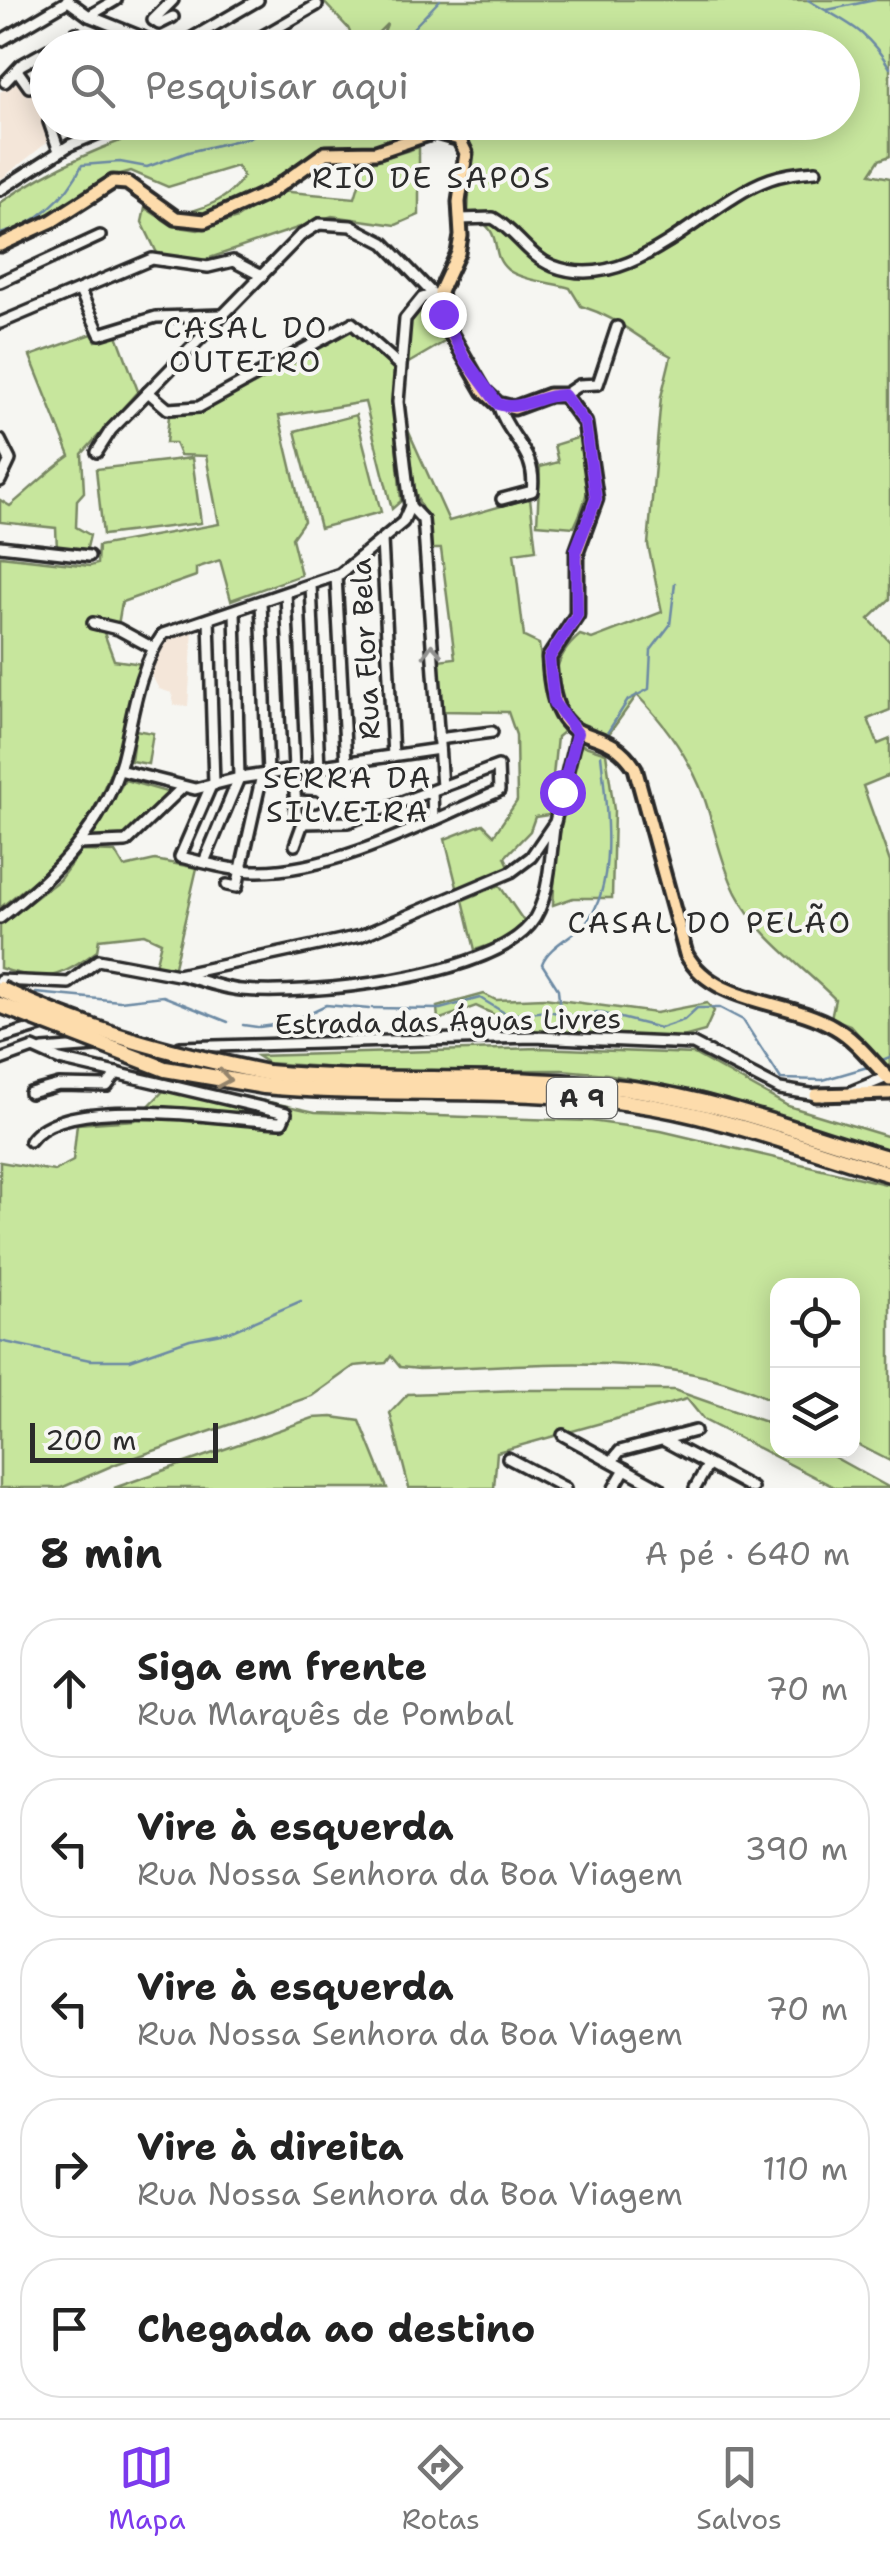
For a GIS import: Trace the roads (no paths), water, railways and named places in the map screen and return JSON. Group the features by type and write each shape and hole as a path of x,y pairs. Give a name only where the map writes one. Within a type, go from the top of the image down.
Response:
{"highway":[{"name":"A 9","path":"0,989 56,1016 266,1079 353,1094 534,1094 633,1103 719,1123 890,1174"},
{"name":"A 9","path":"0,1005 165,1070 266,1079 532,1080 635,1090 723,1110 890,1159"}],"main road":[{"path":"0,246 52,222 113,182 127,183 176,218 205,221 270,192 318,155 376,152 411,140"},
{"path":"458,140 466,153 458,253 435,292 447,327 484,391 498,404 514,408 549,395 564,395 585,423 596,485 576,550 577,615 549,658 554,703 577,733 618,748 636,768 686,954 695,970 716,986 832,1025 884,1079 816,1096"}],"street":[{"path":"0,41 68,0 89,16 124,30"},
{"path":"89,16 116,0"},
{"path":"173,0 153,20 159,24 173,17"},
{"path":"204,30 258,0"},
{"path":"273,30 317,5"},
{"path":"4,82 30,62"},
{"path":"17,70 30,87"},
{"path":"56,140 60,151"},
{"path":"0,190 60,151 85,140"},
{"path":"460,219 493,218 548,264 572,272 594,271 660,246 770,178 816,171"},
{"path":"0,918 52,877 79,844 119,770 154,648 168,632 336,576 403,522 410,506 399,423 405,319 435,292 384,243 332,222 300,236 111,430 98,452"},
{"path":"0,282 100,236"},
{"path":"0,323 152,259 208,267 233,260 262,276"},
{"path":"80,290 100,334 156,317 222,315"},
{"path":"148,392 168,409 199,407 352,323 400,365"},
{"path":"564,395 579,385 598,384 618,327"},
{"path":"498,404 528,452 534,484 532,491 502,498"},
{"path":"0,440 10,460 0,481"},
{"path":"410,506 423,520 442,786"},
{"name":"Rua Flor Bela","path":"382,540 393,756"},
{"path":"0,546 89,556"},
{"path":"336,576 346,765"},
{"path":"311,585 320,769"},
{"path":"286,593 296,813 303,823"},
{"path":"227,885 236,887 265,774 261,602"},
{"path":"204,862 239,778 235,611"},
{"path":"209,619 212,786 180,857 255,873 352,851 499,791 498,766 348,822 303,823"},
{"path":"93,623 118,629 154,648"},
{"path":"119,770 184,787 212,786 239,778 393,756 492,732"},
{"path":"0,980 69,983 92,961 105,958 142,971 178,974 238,990 352,985 412,978 485,951 533,921 544,892 553,822 577,733"},
{"path":"79,844 126,842 184,787"},
{"path":"432,792 433,820"},
{"path":"296,800 314,802"},
{"path":"178,974 340,938 451,897 531,857 553,822"},
{"path":"295,846 303,823"},
{"name":"Estrada das Águas Livres","path":"0,1038 64,1024 191,1048 534,1037 693,1044 780,1089 816,1096"},
{"path":"0,1060 33,1048 154,1044"},
{"path":"30,1141 48,1126 81,1117 143,1112 273,1122 286,1117 282,1110 270,1106 60,1060 43,1050"},
{"path":"30,1093 59,1085 107,1086 117,1073"},
{"path":"612,1461 620,1451 696,1431"},
{"path":"563,1435 660,1488"},
{"path":"663,1440 752,1488"},
{"path":"508,1458 565,1488"},
{"path":"695,1488 708,1465"},
{"path":"614,1488 625,1469"}],"waterway":[{"path":"411,30 440,0"},
{"path":"808,0 857,30"},
{"path":"827,10 875,0"},
{"path":"860,32 890,68"},
{"path":"0,234 25,225 48,208 68,188 82,165 120,162 147,167 238,140"},
{"path":"606,735 628,700 649,689 651,650 670,625 675,583"},
{"path":"560,1011 558,989 542,964 550,952 586,922 603,887 607,843 601,755"},
{"path":"36,993 120,1001 163,996 228,1022"},
{"path":"372,1008 440,1009 480,998 508,1015 548,1011 582,1018 597,1012 660,1028 684,1020 697,1008 720,1008 743,1020 781,1079 823,1080 871,1066"},
{"path":"290,1022 326,1005 369,1009"},
{"path":"259,1027 289,1023"},
{"path":"243,1025 257,1027"},
{"path":"877,1062 890,1057"},
{"path":"0,1341 90,1360 130,1360 190,1339 232,1331 301,1301"}],"district":[{"name":"RIO DE SAPOS","path":"432,177"},
{"name":"CASAL DO OUTEIRO","path":"246,344"},
{"name":"SERRA DA SILVEIRA","path":"348,794"},
{"name":"CASAL DO PELÃO","path":"710,922"}]}
